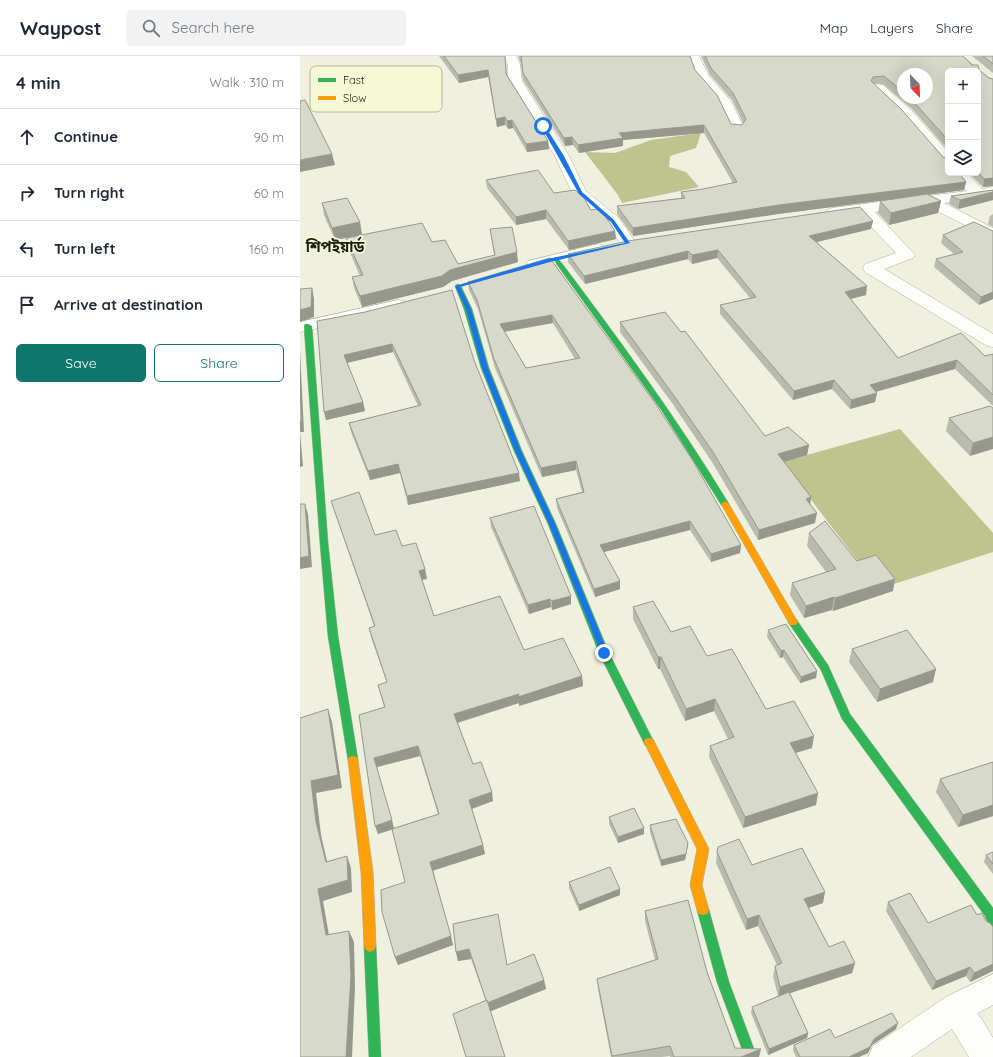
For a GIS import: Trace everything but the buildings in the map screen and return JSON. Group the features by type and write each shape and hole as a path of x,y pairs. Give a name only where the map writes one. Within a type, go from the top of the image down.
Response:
{"street":[{"path":"510,56 514,64 515,81 562,156 580,193 636,242 595,249 519,269"},
{"path":"693,56 703,77 724,101 737,128"},
{"path":"878,88 906,113 945,158"},
{"path":"963,176 985,193"},
{"path":"816,215 985,193"},
{"path":"928,201 993,234"},
{"path":"863,209 907,255 871,268 993,342"},
{"path":"556,259 664,408 704,468 795,626 825,668 846,716 993,921"},
{"path":"458,287 468,309 485,368 518,451 552,524 604,653 703,849 696,885 723,982 752,1057"},
{"path":"375,1057 367,872 355,772 333,636 304,326 414,302"},
{"path":"884,1057 957,1008 993,989"},
{"path":"957,1008 981,1046"}],"shaded area":[{"path":"701,133 696,148 670,156 669,167 686,172 699,187 622,203 618,195 585,152 615,153 651,140"},
{"path":"900,429 993,533 993,552 894,584 861,565 782,462"}],"traffic: fast":[{"path":"556,259 665,410 706,472 725,504"},
{"path":"458,286 468,309 485,368 518,451 552,524 604,653 649,742"},
{"path":"308,326 324,543 333,636 353,760"},
{"path":"793,622 825,668 846,716 989,912 993,921"},
{"path":"703,910 723,982 751,1057"},
{"path":"370,946 375,1057"}],"traffic: slow":[{"path":"725,504 793,622"},
{"path":"649,742 703,849 696,885 703,910"},
{"path":"353,760 367,872 370,946"}],"district":[{"name":"শিপইয়ার্ড","path":"335,246"}],"route":[{"path":"543,126 562,156 580,193 613,221 628,243 549,260 458,286 468,309 485,368 518,451 552,524 604,653"}]}
